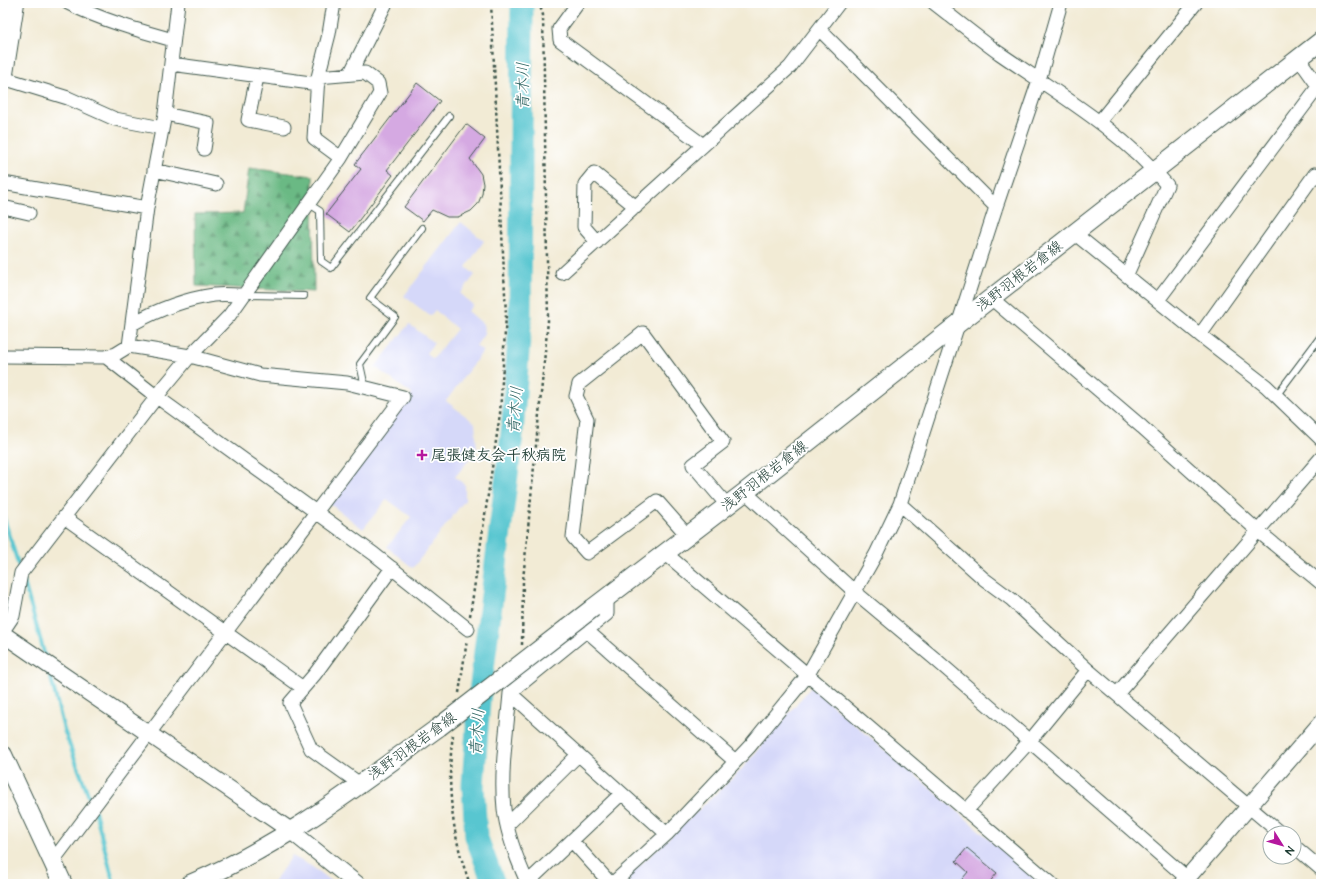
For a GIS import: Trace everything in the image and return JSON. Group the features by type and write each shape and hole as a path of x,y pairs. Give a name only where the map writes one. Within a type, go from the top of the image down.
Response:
{"main road":[{"path":"3,79 15,3"},
{"name":"浅野羽根岩倉線","path":"190,884 252,855 446,730 522,664 608,596 728,505 959,322 1321,41"},
{"path":"4,763 64,884"}],"street":[{"path":"68,3 85,12 131,28 173,40"},
{"path":"129,346 148,208 165,114 178,3"},
{"path":"334,3 329,34 318,81 314,138 341,158"},
{"path":"350,74 386,3"},
{"path":"578,3 559,29 560,40 703,145"},
{"path":"562,273 790,67 820,30 839,3"},
{"path":"934,3 998,52 1099,122 1155,171 1167,185 1127,274"},
{"path":"572,841 612,884 667,834 735,761 807,676 855,592 900,504 996,207 1039,80 1061,3"},
{"path":"1099,122 1196,3"},
{"path":"820,30 996,207"},
{"path":"1158,300 1319,88 1299,59"},
{"path":"3,631 12,616 21,573 190,356 229,316 242,295 341,158 380,93 378,82 365,73 350,74 318,81 257,77 171,64"},
{"path":"257,77 248,120 284,127"},
{"path":"3,79 68,98 115,119 162,128"},
{"path":"165,114 208,123 204,149"},
{"path":"154,170 216,184"},
{"path":"597,242 584,228 585,184 594,173 636,207"},
{"path":"1200,335 1315,174 1321,178"},
{"path":"3,183 148,208"},
{"path":"3,208 29,213"},
{"path":"1074,233 1233,360 1276,396 1321,439"},
{"path":"132,324 151,314 184,303 215,295 242,295"},
{"path":"991,298 1142,427 1258,531 1321,583"},
{"path":"688,535 657,501 587,553 573,537 587,419 576,396 579,384 643,333 723,442 693,465 728,505"},
{"path":"3,356 106,357 129,346 190,356 260,376 347,383 403,397 317,513 52,862"},
{"path":"106,357 157,397 392,568 468,629"},
{"path":"1116,694 1321,458"},
{"path":"744,492 855,592 934,658 1185,881 1321,723"},
{"path":"900,504 984,579 1011,599 1088,670 1271,825"},
{"path":"64,517 303,688"},
{"path":"665,553 1052,884"},
{"path":"360,784 311,748 290,703 315,674 392,568"},
{"path":"608,596 607,614 510,693 504,776 504,808 514,853 527,883 621,794"},
{"path":"586,630 735,761"},
{"path":"3,634 291,831 356,884"},
{"path":"966,811 1029,742 1088,670"},
{"path":"510,693 667,834"},
{"path":"507,825 578,755"},
{"path":"1302,853 1321,869"}],"lane":[{"path":"309,204 320,211 321,261 331,268 449,116"},
{"path":"365,387 360,364 395,317 370,298 422,228"},
{"path":"242,295 304,296"},
{"path":"1276,396 1321,336"}],"path":[{"path":"459,694 500,414 506,315 491,3"},
{"path":"522,664 523,580 548,321 543,15 540,3"},
{"path":"446,730 451,749 450,790 454,821 464,868 470,884"}],"shaded area":[{"path":"461,222 484,241 466,267 475,275 460,294 473,305 468,311 483,324 485,333 476,346 483,351 446,401 475,423 477,450 455,477 465,485 465,500 413,568 387,547 411,517 387,499 363,529 330,504 412,394 375,367 409,324 434,343 426,353 433,359 457,329 435,310 430,316 404,296"},
{"path":"811,687 962,815 1040,884 620,884 740,771"},
{"path":"292,856 311,866 336,884 272,884"}],"green space":[{"path":"249,168 313,176 314,292 196,286 195,214 243,213"}],"building":[{"path":"417,83 440,101 387,170 393,175 350,232 326,214 361,169 355,164"},
{"path":"466,124 485,139 470,159 481,174 483,184 482,194 478,204 471,211 458,217 447,217 432,210 423,221 404,207"},
{"path":"967,848 997,873 988,884 958,884 968,872 956,861"}],"waterway":[{"name":"青木川","path":"494,884 476,836 473,785 479,701 512,434 520,325 522,3"},
{"path":"3,515 20,570"},
{"path":"24,582 45,656"},
{"path":"49,670 64,730 92,805"},
{"path":"95,811 114,884"}],"place":[{"name":"尾張健友会千秋病院","path":"422,455"}]}
